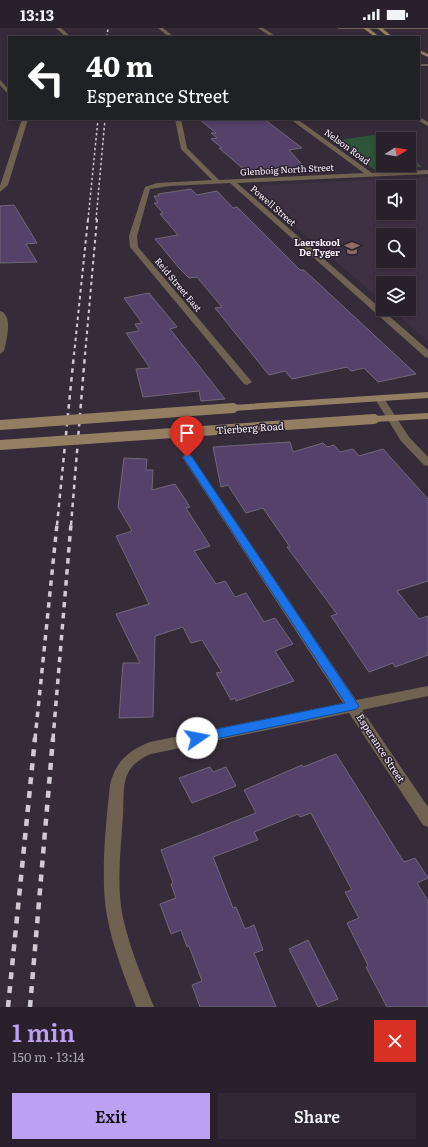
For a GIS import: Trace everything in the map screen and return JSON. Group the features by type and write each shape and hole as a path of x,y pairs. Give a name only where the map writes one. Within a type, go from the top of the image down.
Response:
{"main road":[{"path":"365,28 377,36"},
{"path":"379,28 390,36"},
{"name":"Tierberg Road","path":"0,425 428,395"},
{"name":"Tierberg Road","path":"0,445 428,416"}],"street":[{"path":"58,28 68,36"},
{"path":"160,28 171,36"},
{"path":"260,28 274,36"},
{"path":"339,28 428,28"},
{"path":"0,82 8,92"},
{"path":"0,190 5,186 25,120"},
{"path":"178,120 184,149 218,182"},
{"name":"Nelson Road","path":"294,120 371,175"},
{"name":"Glenboig North Street","path":"147,188 157,185 428,172"},
{"name":"Powell Street","path":"231,181 428,355"},
{"name":"Reid Street East","path":"147,188 133,236 134,247 247,382"},
{"path":"0,313 4,323 0,351"},
{"path":"380,398 405,439 428,463"},
{"name":"Esperance Street","path":"187,457 428,820"},
{"path":"145,1007 115,917 113,898 112,872 119,779 121,771 131,759 150,748 428,690"}],"shaded area":[{"name":"Laerskool De Tyger","path":"428,177 428,341 399,316 416,316 416,276 376,276 376,296 255,191 263,185"}],"green space":[{"path":"376,135 376,170 375,170 333,141"},
{"path":"416,161 422,167 416,167"}],"building":[{"path":"200,120 265,120 302,148 289,150 306,169 248,173 219,148 222,148 211,139 217,138 211,133 216,133"},
{"path":"191,189 197,195 217,191 233,208 237,207 300,270 304,270 416,374 378,382 364,368 351,371 347,367 292,379 285,371 269,375 215,308 222,307 197,277 189,278 155,239 178,235 160,214 163,213 154,203 158,203 154,196 159,196 158,194"},
{"path":"14,205 37,243 26,244 37,262 0,263 0,206"},
{"path":"149,293 177,327 170,329 225,399 201,401 199,391 143,397 136,369 150,368 126,333 139,331 135,324 142,323 124,298"},
{"path":"290,442 293,452 323,443 327,447 334,445 340,452 353,449 359,456 383,449 428,499 428,581 397,591 419,619 428,616 428,655 395,667 393,663 369,672 331,616 337,614 287,547 290,547 263,508 246,513 228,485 221,487 213,447"},
{"path":"124,458 147,459 146,470 153,470 152,490 175,484 190,507 186,508 210,546 194,551 216,584 225,581 235,597 246,593 264,622 275,618 293,644 275,651 294,681 236,701 235,698 231,700 216,673 222,672 202,640 191,643 183,627 155,636 153,717 119,718 123,663 140,663 116,614 149,604 116,536 132,531 118,507"},
{"path":"336,754 404,862 415,858 428,878 417,883 428,901 428,1007 387,1007 366,967 368,965 347,923 359,918 345,892 352,890 311,813 300,817 298,814 254,832 258,840 213,857 233,908 236,907 245,929 254,925 263,950 254,953 276,1007 200,1007 192,985 202,981 189,946 187,947 181,930 171,934 160,904 176,898 171,884 173,883 161,850 256,813 244,790 302,765 303,767"},
{"path":"210,767 213,772 226,767 236,786 192,803 179,778"},
{"path":"308,940 338,999 318,1007 289,949"}],"railway":[{"path":"107,36 108,28"},
{"path":"88,220 98,120"},
{"path":"96,220 105,120"},
{"path":"74,355 88,219"},
{"path":"85,355 97,219"},
{"path":"57,525 74,354"},
{"path":"71,525 85,354"},
{"path":"35,739 57,524"},
{"path":"53,739 71,524"},
{"path":"8,1007 35,738"},
{"path":"30,1007 53,738"}],"place":[{"name":"Laerskool De Tyger","path":"352,248"}],"route":[{"path":"187,457 353,706 197,738"}]}
